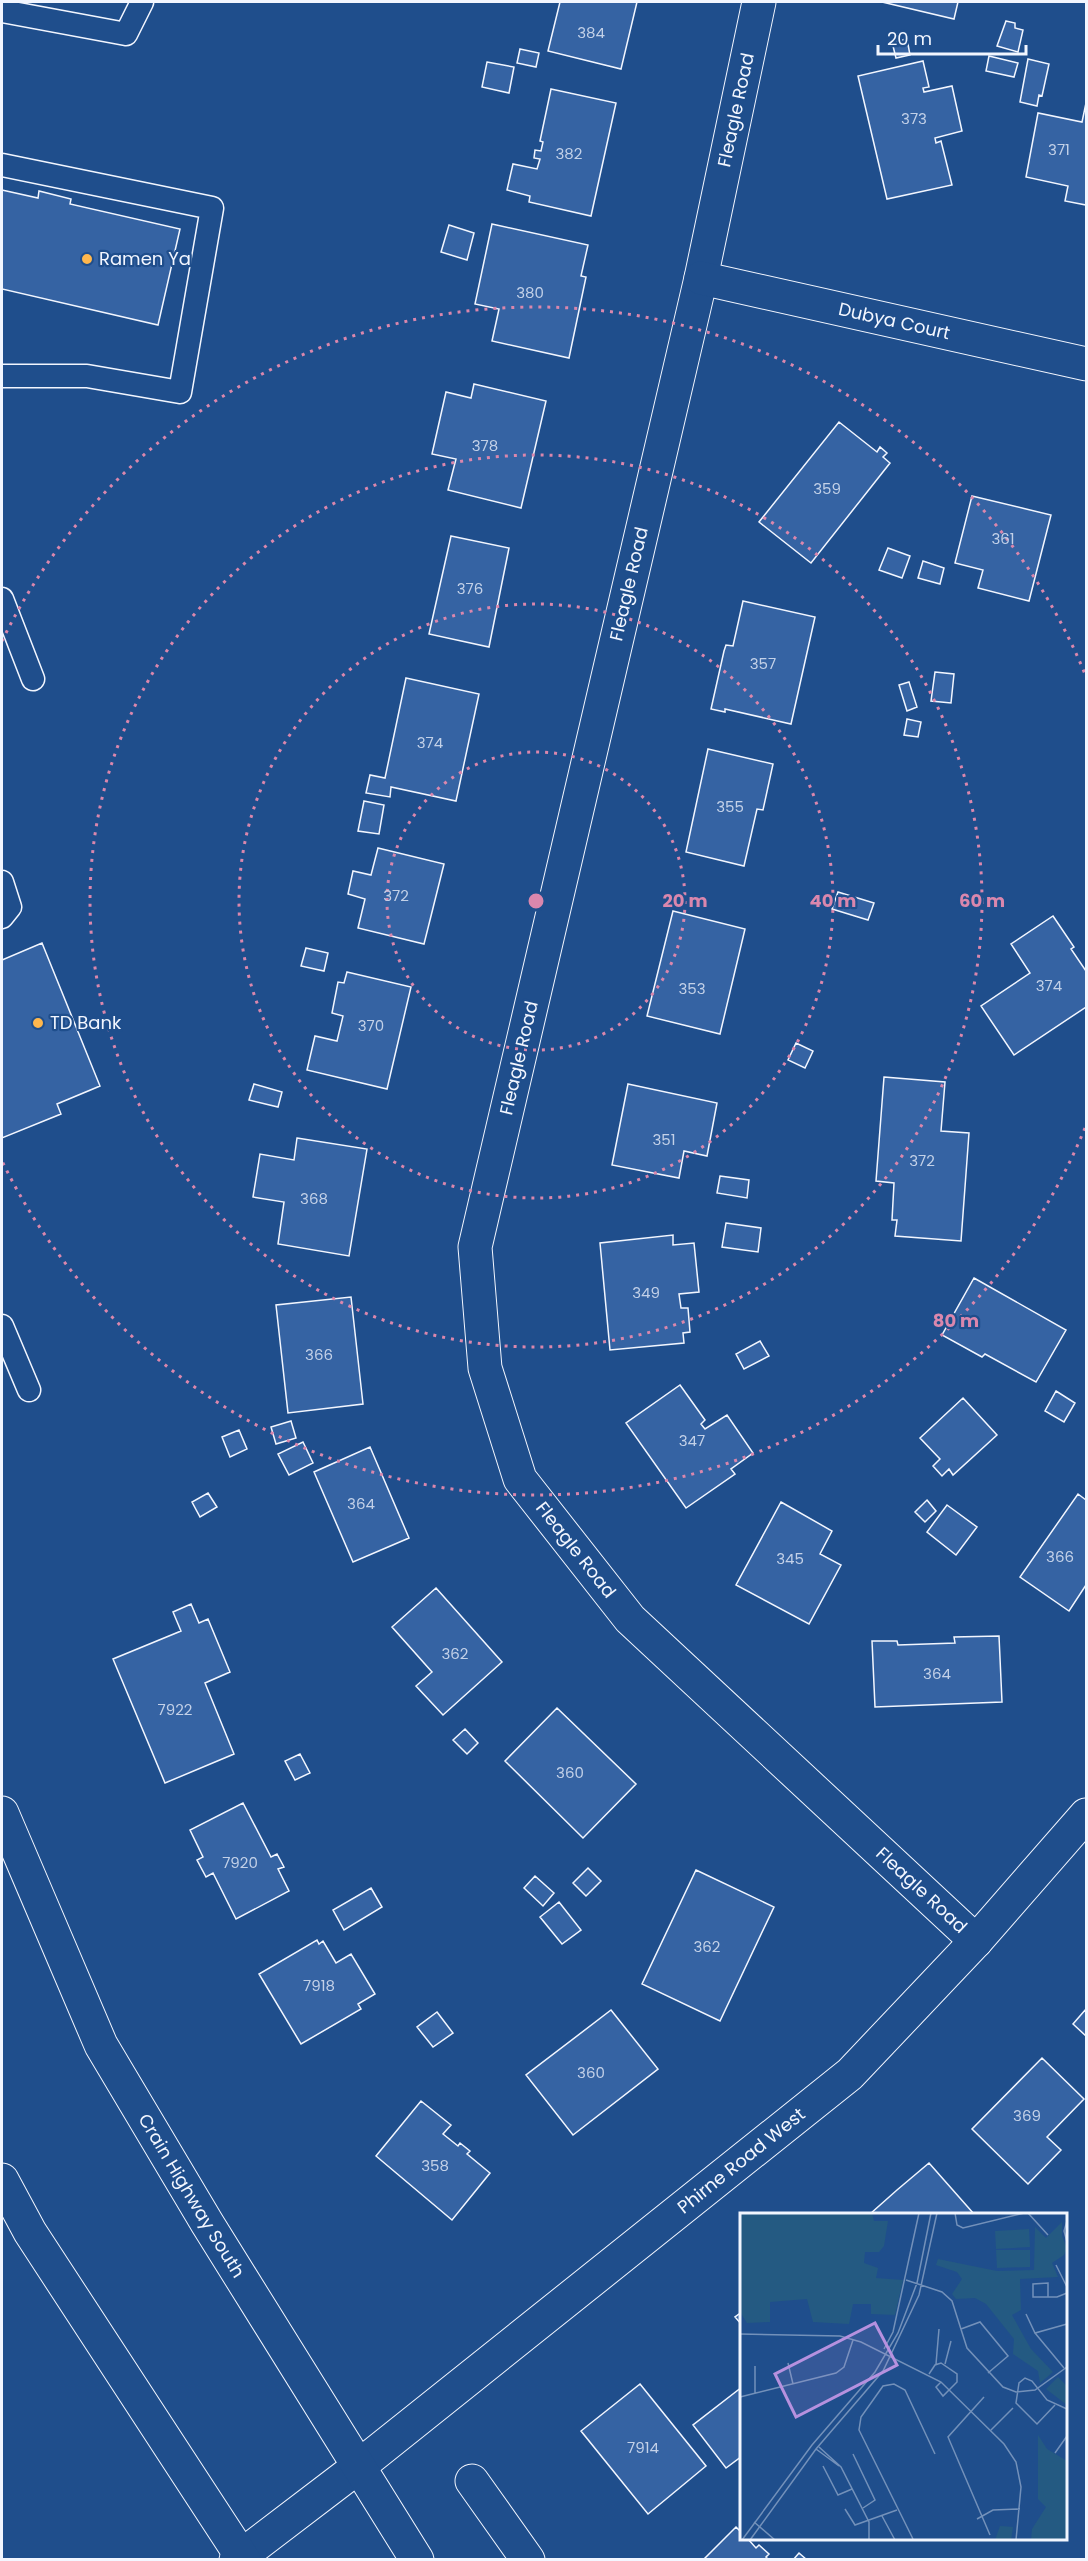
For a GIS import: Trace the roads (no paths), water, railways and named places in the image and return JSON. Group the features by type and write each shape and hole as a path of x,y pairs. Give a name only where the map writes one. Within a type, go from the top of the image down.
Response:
{"street":[{"name":"Fleagle Road","path":"759,2 701,278 475,1247 485,1368 520,1479 630,1618 976,1941"},
{"name":"Dubya Court","path":"701,278 1086,364"},
{"name":"Crain Highway South","path":"2,1813 101,2045 213,2234 417,2559"},
{"name":"Phirne Road West","path":"241,2558 850,2074 976,1941 1086,1815"},
{"path":"2,2180 30,2232 241,2558"},
{"path":"472,2481 528,2559"}],"lane":[{"path":"2,11 126,34 142,2"},
{"path":"2,165 212,208 180,392 87,376 2,376"},
{"path":"2,599 33,679"},
{"path":"2,882 10,907 2,916"},
{"path":"2,1326 29,1390"}],"place":[{"name":"Ramen Ya","path":"87,259"},
{"name":"TD Bank","path":"38,1023"}]}
